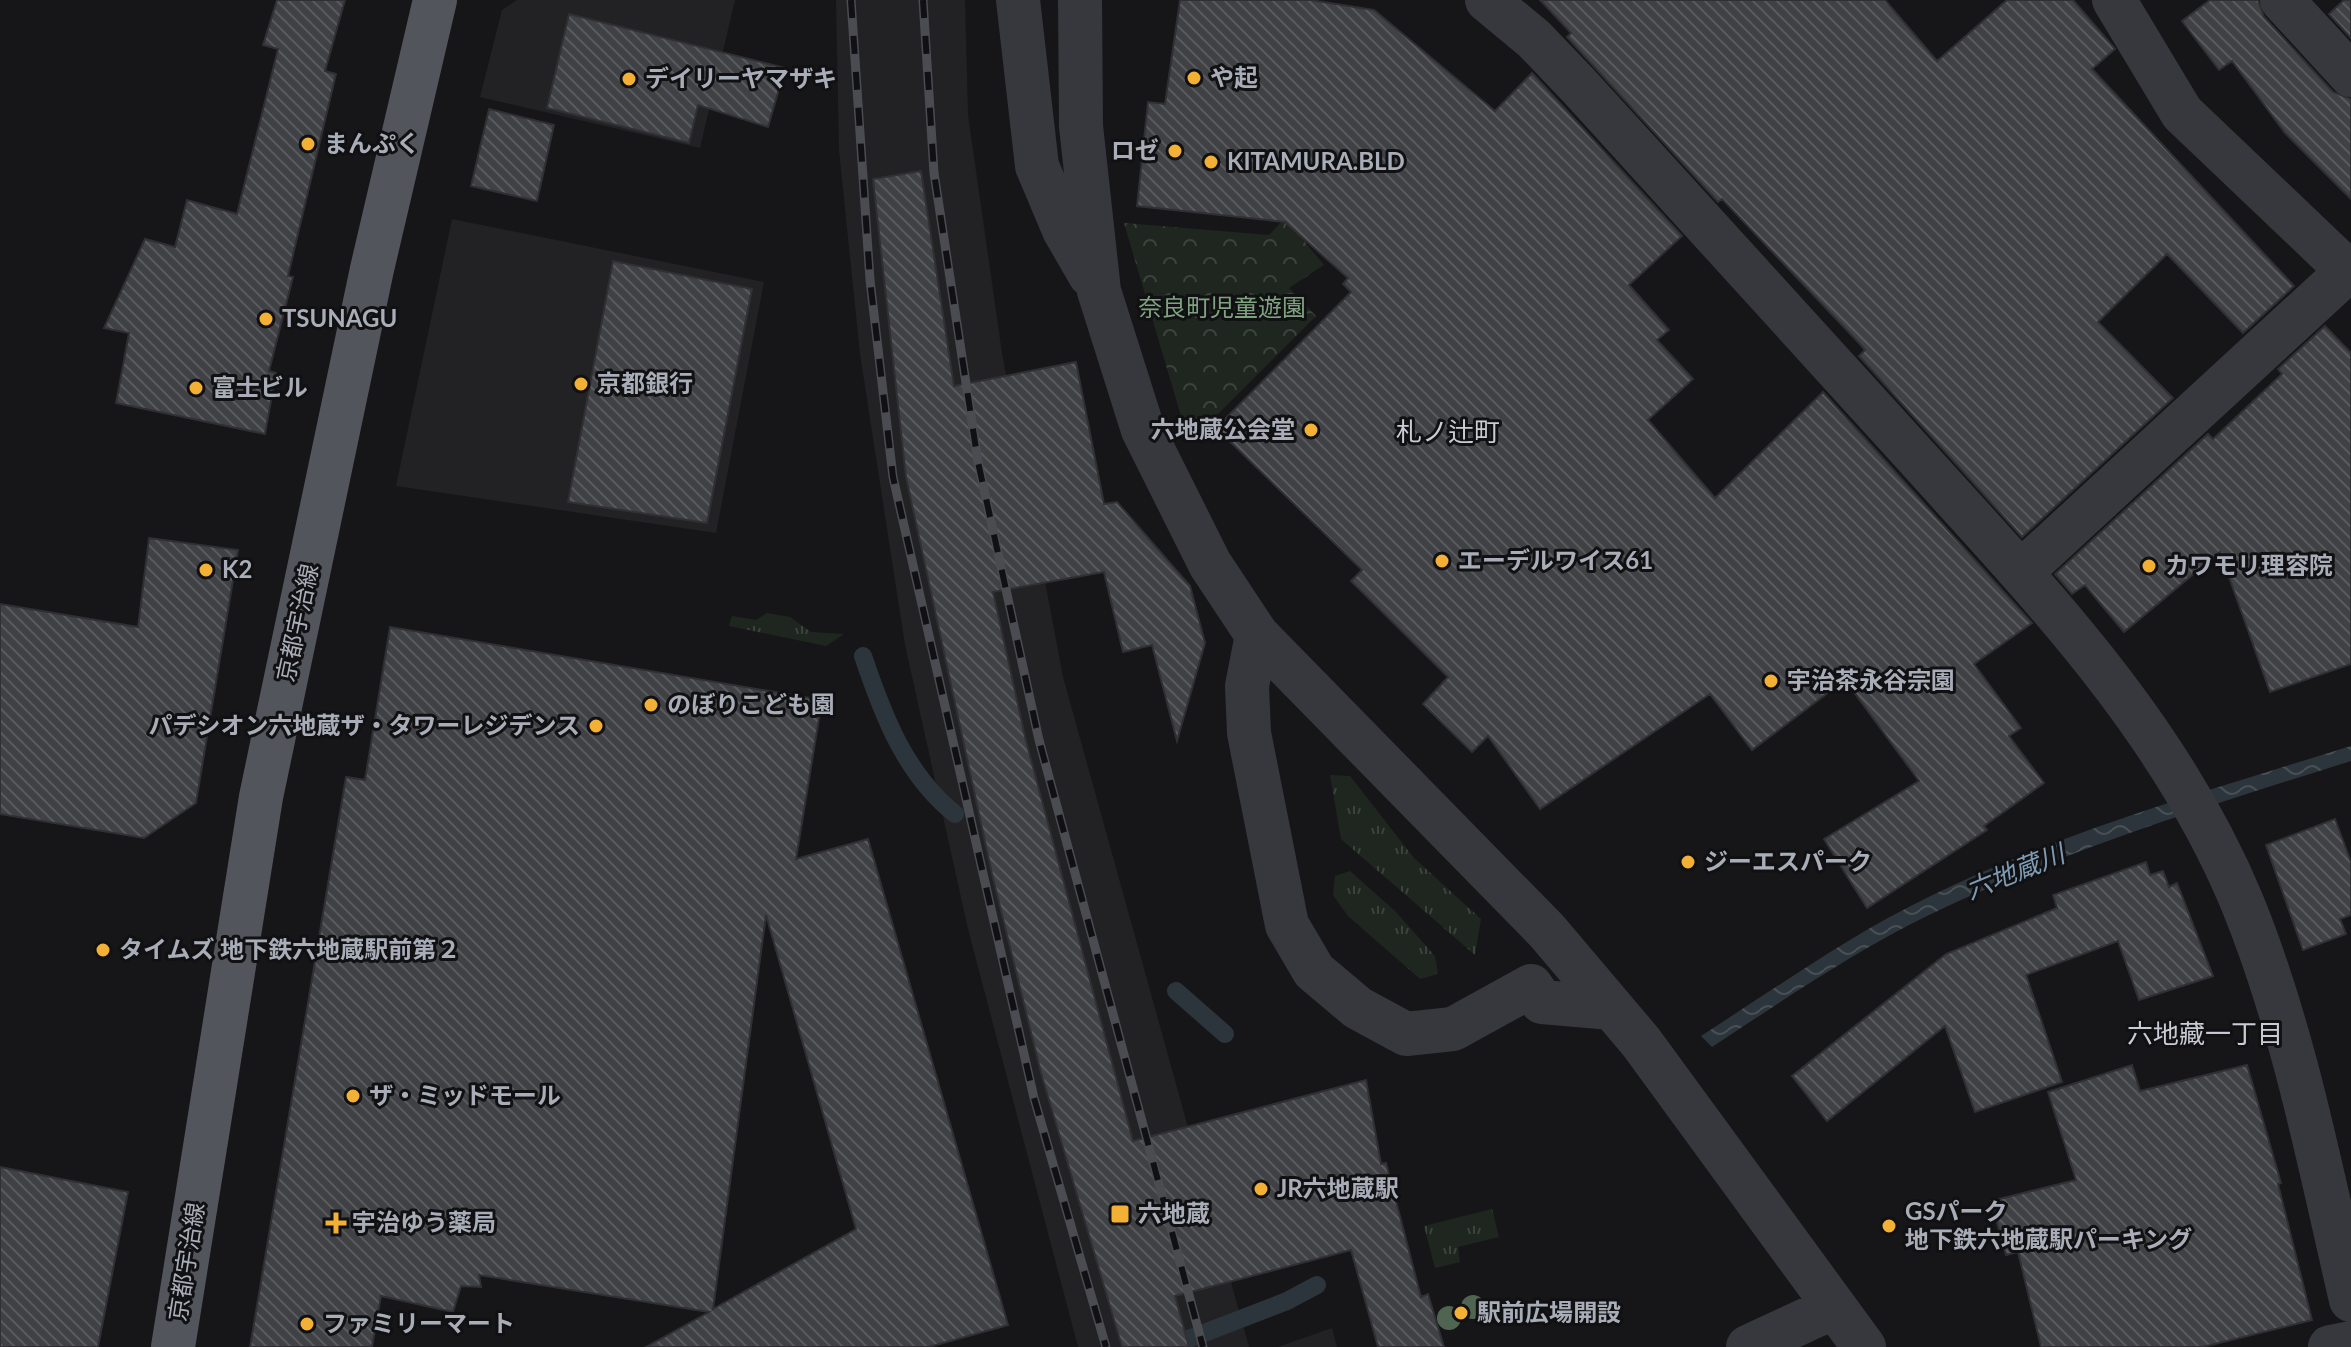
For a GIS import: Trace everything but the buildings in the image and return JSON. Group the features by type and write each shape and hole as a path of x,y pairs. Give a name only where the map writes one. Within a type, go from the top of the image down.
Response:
{"main road":[{"name":"京都宇治線","path":"173,1347 261,797 372,269 435,0"}],"street":[{"path":"1018,0 1037,166 1064,230 1099,291"},
{"path":"1080,0 1081,126 1099,291 1130,393 1167,485 1210,564 1257,635 1547,931 1641,1042 1864,1347"},
{"path":"1487,0 1534,39 1579,86 2021,572 2099,661 2156,741 2212,840 2242,902 2295,1061 2351,1300"},
{"path":"2021,572 2350,269 2182,113 2114,0"},
{"path":"2282,0 2351,75"},
{"path":"1257,635 1247,686 1251,748 1287,925 1314,971 1358,1008 1406,1034 1453,1029 1531,986 1542,1002 1612,1008"},
{"path":"1748,1347 1834,1307"},
{"path":"2330,1347 2351,1343"}],"shaded area":[{"path":"517,0 735,0 700,148 480,97 502,10"},
{"path":"836,0 965,0 968,115 1002,353 1063,677 1249,1347 1078,1347 968,929 905,645 860,354 839,150"},
{"name":"京都銀行","path":"452,219 764,282 716,533 396,486"},
{"path":"1332,1328 1337,1347 1278,1347"}],"green space":[{"name":"奈良町児童遊園","path":"1285,218 1324,265 1289,288 1316,316 1189,443 1124,223 1269,235"},
{"path":"767,613 790,617 811,632 844,634 826,646 729,626 732,616 756,620"},
{"path":"1330,775 1350,776 1414,858 1481,919 1475,955 1341,839"},
{"path":"1350,871 1395,911 1435,956 1438,974 1420,979 1348,916 1333,895 1335,876"},
{"path":"1492,1209 1499,1237 1458,1247 1460,1262 1435,1268 1424,1226"}],"water":[{"path":"2351,746 2351,761 2137,830 1980,892 1873,945 1712,1047 1701,1036 1870,928 1985,871 2105,824"}],"waterway":[{"path":"863,656 888,721 909,762 922,781 955,814"},
{"path":"1176,991 1225,1034"},
{"name":"六地蔵川","path":"1168,1347 1287,1301 1317,1285"}],"railway":[{"path":"851,0 870,280 893,477 1034,1098 1106,1347"},
{"path":"923,0 934,173 978,462 1039,740 1203,1347"}],"place":[{"name":"や起","path":"1194,78"},
{"name":"デイリーヤマザキ","path":"629,79"},
{"name":"まんぷく","path":"308,144"},
{"name":"ロゼ","path":"1175,151"},
{"name":"KITAMURA.BLD","path":"1211,162"},
{"name":"TSUNAGU","path":"266,319"},
{"name":"京都銀行","path":"581,384"},
{"name":"富士ビル","path":"196,388"},
{"name":"六地蔵公会堂","path":"1311,430"},
{"name":"エーデルワイス61","path":"1442,561"},
{"name":"カワモリ理容院","path":"2149,566"},
{"name":"K2","path":"206,570"},
{"name":"宇治茶永谷宗園","path":"1771,681"},
{"name":"のぼりこども園","path":"651,705"},
{"name":"パデシオン六地蔵ザ・タワーレジデンス","path":"596,726"},
{"name":"ジーエスパーク","path":"1688,862"},
{"name":"タイムズ 地下鉄六地蔵駅前第２","path":"103,950"},
{"name":"ザ・ミッドモール","path":"353,1096"},
{"name":"JR六地蔵駅","path":"1261,1189"},
{"name":"六地蔵","path":"1120,1214"},
{"name":"宇治ゆう薬局","path":"336,1223"},
{"name":"GSパーク 地下鉄六地蔵駅パーキング","path":"1889,1226"},
{"name":"駅前広場開設","path":"1461,1313"},
{"name":"ファミリーマート","path":"307,1324"}],"district":[{"name":"札ノ辻町","path":"1448,432"},
{"name":"六地藏一丁目","path":"2205,1034"}]}
